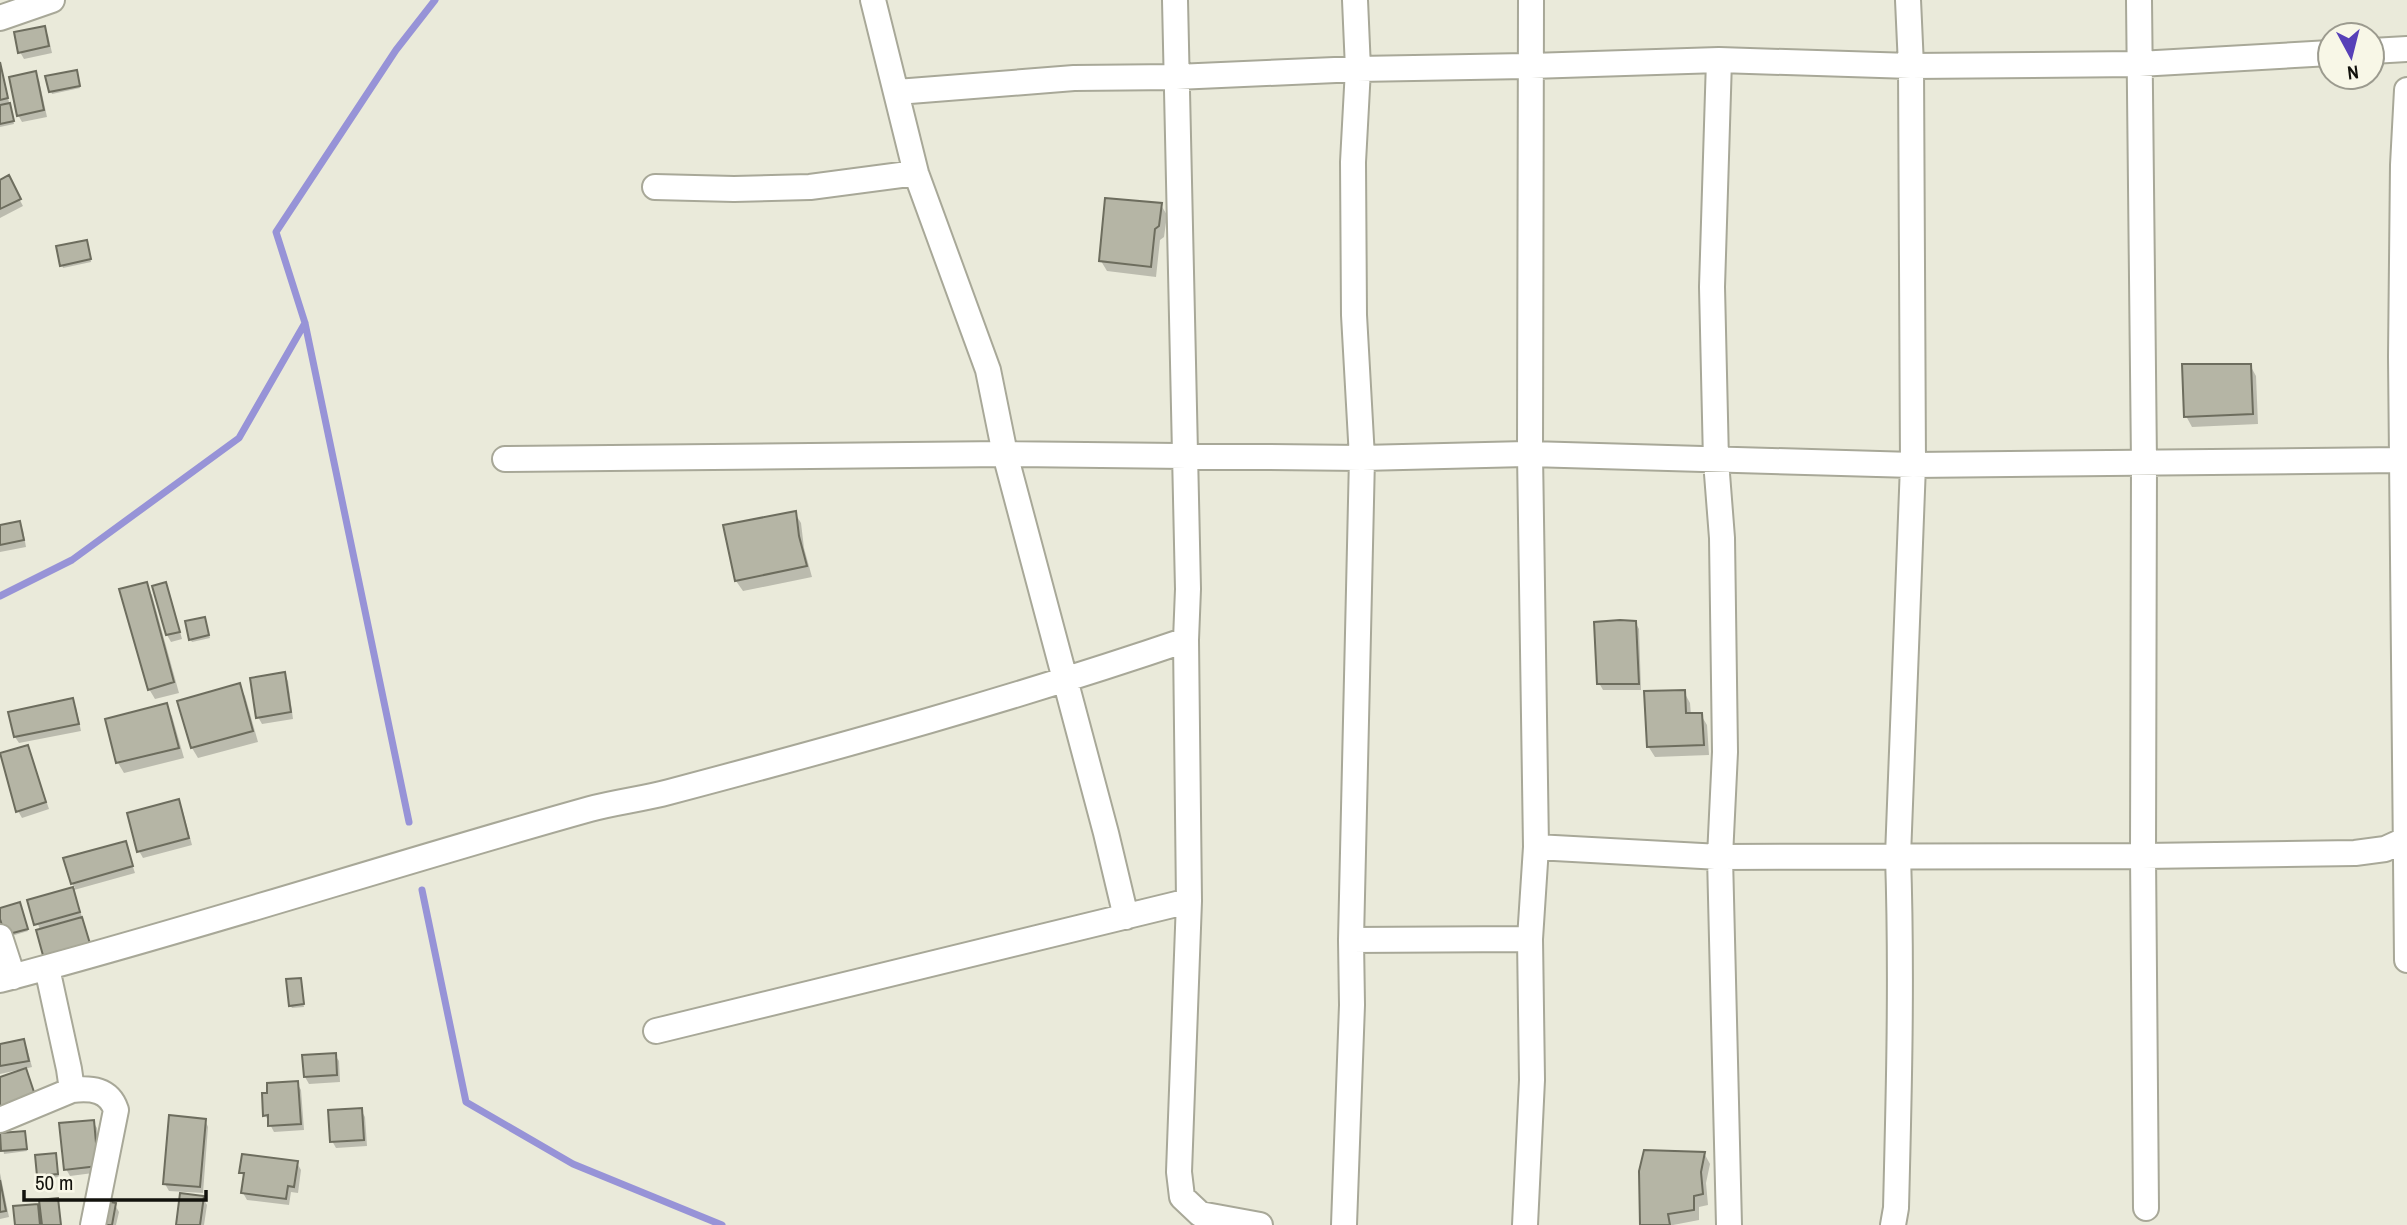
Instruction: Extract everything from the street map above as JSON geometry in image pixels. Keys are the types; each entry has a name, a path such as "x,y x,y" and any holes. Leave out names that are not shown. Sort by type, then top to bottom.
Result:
{"street":[{"path":"0,18 52,0"},
{"path":"873,0 916,173 988,370 1004,454 1066,681 1126,917"},
{"path":"1175,0 1188,589 1186,640 1189,901 1179,1172 1182,1198 1199,1214 1260,1225"},
{"path":"1344,1225 1352,1004 1351,940 1362,458 1354,315 1353,162 1358,69 1355,0"},
{"path":"1525,1225 1532,1080 1530,939 1536,848 1530,454 1531,0"},
{"path":"1892,1225 1896,1208 1898,1105 1898,856 1913,466 1912,66 1908,0"},
{"path":"2139,0 2144,463 2146,1208"},
{"path":"2386,50 2407,49"},
{"path":"897,92 1074,78 1176,77 1358,69 1719,60 1912,66 2139,64 2316,54"},
{"path":"1719,60 1712,287 1716,461 1722,538 1725,752 1720,857 1729,1225"},
{"path":"2407,90 2402,258 2407,960"},
{"path":"655,187 810,187 916,173"},
{"path":"505,459 1004,454 1362,458 1530,454 1913,466 2402,460"},
{"path":"0,937 7,978 606,804 664,793 1066,681 1186,640"},
{"path":"1536,848 1720,857 2143,856 2355,853 2385,849 2406,839"},
{"path":"656,1031 1189,901"},
{"path":"1351,940 1530,939"},
{"path":"47,968 72,1090"},
{"path":"0,1120 72,1090 91,1088 113,1101 116,1110 93,1225"}],"building":[{"path":"45,26 49,46 18,53 14,32"},
{"path":"0,62 8,98 0,100"},
{"path":"77,70 80,86 49,92 45,76"},
{"path":"36,71 44,110 17,116 9,77"},
{"path":"10,103 14,121 0,124 0,105"},
{"path":"9,175 21,199 0,209 0,180"},
{"path":"1105,198 1162,203 1159,226 1155,229 1151,267 1099,261"},
{"path":"87,240 91,259 60,266 56,246"},
{"path":"2182,364 2251,364 2253,414 2184,417"},
{"path":"796,511 807,566 735,581 723,525"},
{"path":"20,521 24,540 0,545 0,525"},
{"path":"147,582 174,682 148,690 119,589"},
{"path":"166,582 180,632 166,635 152,586"},
{"path":"205,617 209,635 189,640 185,621"},
{"path":"1636,621 1639,684 1597,684 1594,622"},
{"path":"285,672 291,712 256,718 250,678"},
{"path":"240,683 253,731 191,748 177,701"},
{"path":"1685,690 1686,713 1702,713 1704,745 1647,747 1644,691"},
{"path":"73,698 79,724 14,737 8,712"},
{"path":"167,703 179,748 116,763 105,719"},
{"path":"28,745 46,802 16,812 0,753"},
{"path":"179,799 189,838 137,852 127,813"},
{"path":"126,841 133,866 71,884 63,858"},
{"path":"73,887 80,912 34,925 27,900"},
{"path":"20,902 28,929 5,935 0,908"},
{"path":"82,917 91,947 44,959 36,930"},
{"path":"301,978 304,1004 289,1006 286,979"},
{"path":"24,1039 29,1061 0,1066 0,1044"},
{"path":"336,1053 337,1075 304,1077 302,1055"},
{"path":"26,1068 36,1098 0,1110 0,1077"},
{"path":"298,1081 301,1124 268,1126 268,1115 263,1116 262,1093 267,1093 267,1083"},
{"path":"362,1108 364,1140 330,1142 328,1110"},
{"path":"169,1115 206,1119 200,1187 163,1184"},
{"path":"94,1120 98,1166 64,1170 59,1123"},
{"path":"25,1131 27,1149 1,1151 0,1133"},
{"path":"1644,1150 1705,1152 1701,1172 1703,1194 1694,1196 1694,1210 1668,1214 1670,1225 1640,1225 1639,1171"},
{"path":"56,1153 58,1174 37,1176 35,1155"},
{"path":"242,1154 298,1161 294,1187 288,1186 286,1199 241,1193 244,1173 239,1173"},
{"path":"0,1180 6,1211 0,1212"},
{"path":"180,1193 204,1196 200,1225 176,1225"},
{"path":"58,1198 61,1225 42,1225 39,1200"},
{"path":"105,1201 116,1203 112,1225 101,1225"},
{"path":"38,1204 40,1225 15,1225 13,1206"}],"waterway":[{"path":"409,822 305,323 276,232 396,50 435,0"},
{"path":"0,596 72,560 239,438 305,323"},
{"path":"422,890 466,1102 573,1164 722,1225"}]}
